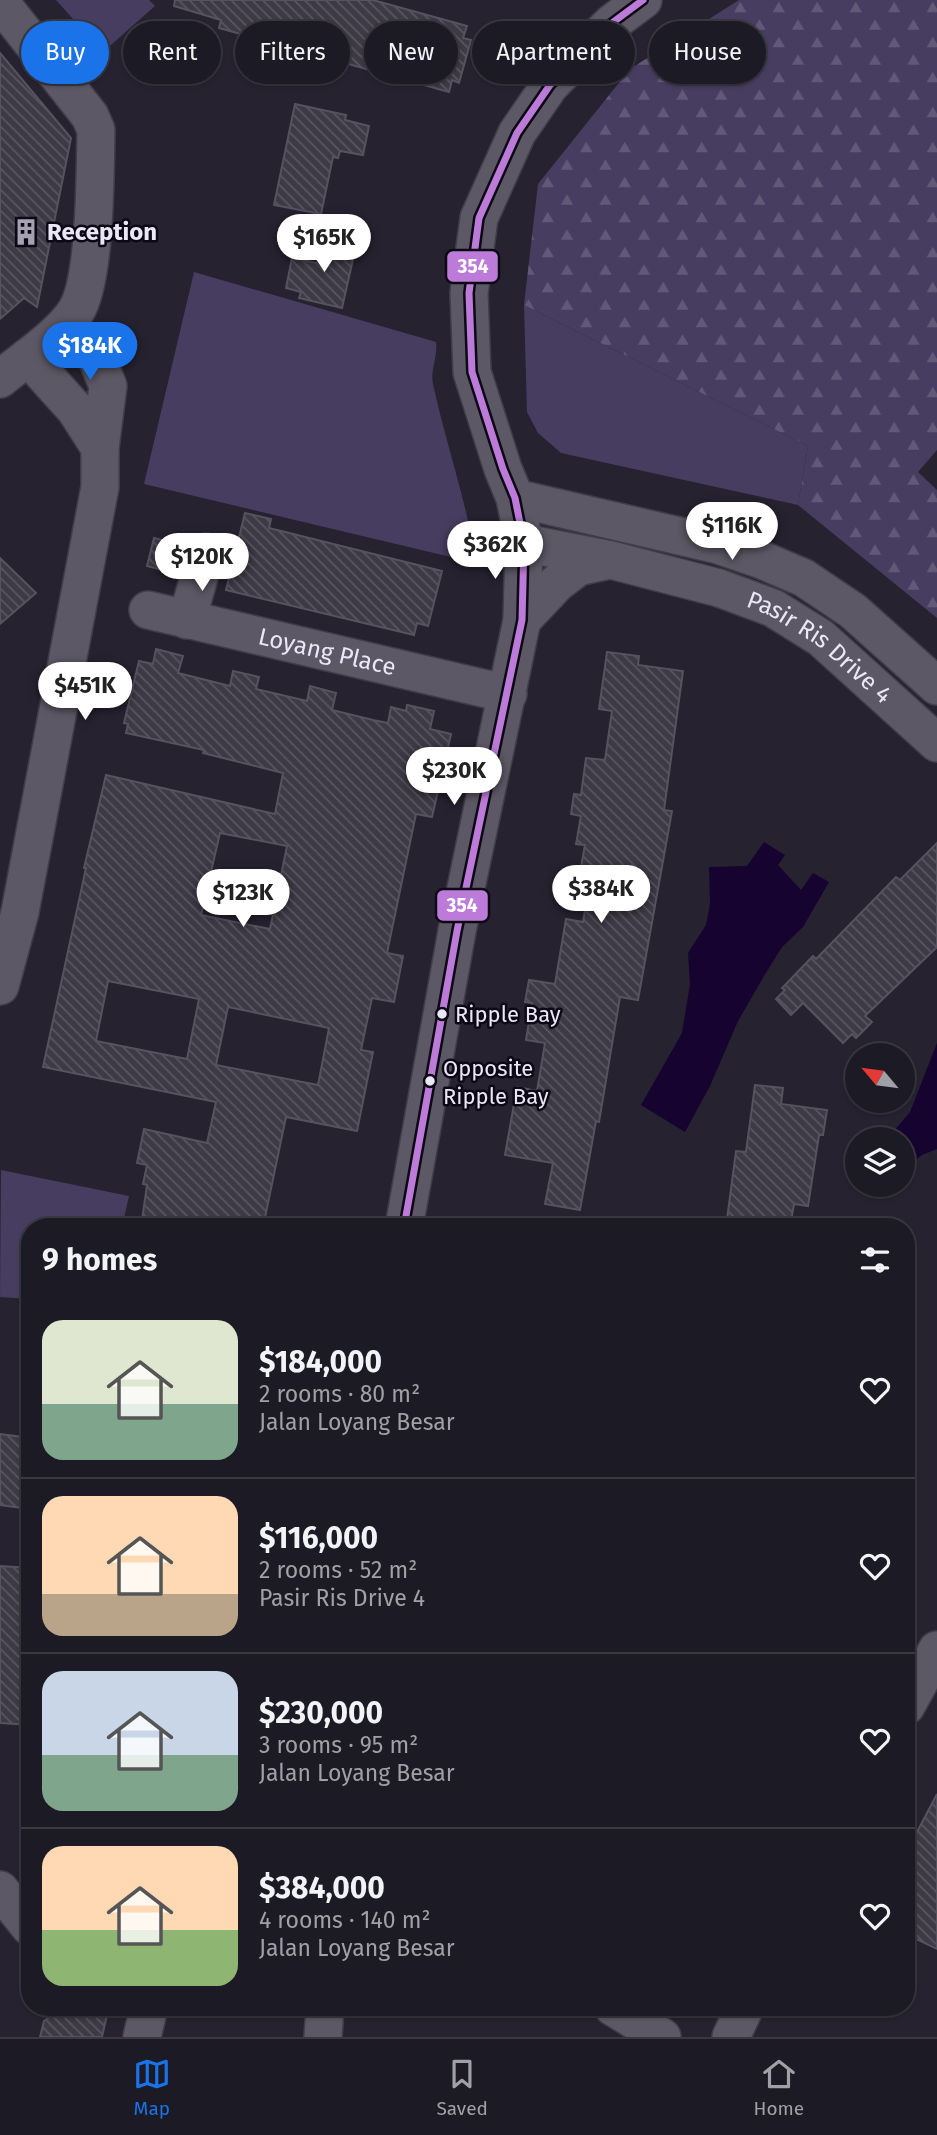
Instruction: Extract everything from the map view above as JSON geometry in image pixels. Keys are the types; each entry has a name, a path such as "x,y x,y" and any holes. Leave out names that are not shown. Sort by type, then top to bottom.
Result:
{"street":[{"path":"406,1218 457,931 522,620 524,543 515,498 472,372 469,292 479,218 517,132 550,85 612,23 643,0"},
{"path":"0,2 90,116 96,130 92,238 85,289 77,310 68,322 14,368 75,408 100,448"},
{"path":"0,986 20,912 100,487 100,448 108,386 97,359 68,322"},
{"name":"Pasir Ris Drive 4","path":"515,498 718,545 804,578 853,611 937,686"},
{"name":"Pasir Ris Drive 4","path":"524,543 611,560 719,588 773,608 821,638 937,743"},
{"path":"187,620 206,552"},
{"path":"522,620 557,583 579,567 611,560"},
{"name":"Loyang Place","path":"148,610 508,694"},
{"path":"915,1690 937,1650"},
{"path":"0,1890 21,1916"},
{"path":"142,2037 147,2016"},
{"path":"323,2037 324,2016"},
{"path":"628,2016 662,2037"},
{"path":"731,2037 742,2016"},
{"path":"756,2037 765,2016"}],"green space":[{"path":"56,0 149,0 155,6 138,21 123,21 123,34 109,47 109,21 75,21"},
{"path":"739,0 937,0 937,450 918,472 937,490 937,618 798,505 808,446 524,305 538,184 618,84 635,84 635,66 649,57 649,84 766,84 766,21 706,21"},
{"path":"194,272 436,342 433,384 476,563 144,484"},
{"path":"524,305 808,446 798,505 561,453 538,433 527,412"},
{"path":"1,1170 129,1196 124,1218 21,1218 21,1298 0,1297"}],"shaded area":[{"path":"764,842 785,855 778,865 801,890 813,873 829,882 803,927 782,947 738,1021 710,1086 685,1132 641,1105 682,1033 690,984 688,953 706,925 710,904 709,867 747,866"},
{"path":"937,1043 937,1149 915,1160 915,1127 897,1127 909,1113 915,1113 915,1099"}],"building":[{"path":"175,0 373,0 449,21 364,21 364,68 350,64 350,21 235,21 235,32 221,29 221,20 174,6"},
{"path":"458,24 467,26 463,38 471,40 459,83"},
{"path":"0,53 21,78 21,84 26,84 71,138 37,307 24,298 0,319"},
{"path":"420,84 451,84 449,92"},
{"path":"295,104 346,115 345,120 369,126 363,155 340,151 338,158 333,157 321,214 274,205"},
{"path":"323,239 356,246 342,308 299,298 301,292 286,288 292,258 317,263"},
{"path":"245,513 271,519 269,528 442,571 428,626 417,623 414,635 226,590"},
{"path":"154,538 186,546 178,574 147,566"},
{"path":"0,558 36,593 0,624"},
{"path":"156,649 183,656 178,673 230,686 233,671 259,677 256,689 307,701 310,686 336,693 332,710 388,723 391,707 406,711 407,705 434,711 430,729 451,734 432,817 416,814 387,953 403,956 394,1002 372,998 361,1050 373,1052 357,1131 286,1117 265,1218 142,1218 147,1185 143,1184 147,1165 137,1163 144,1129 207,1143 216,1102 43,1067 106,775 275,814 283,773 203,753 204,750 126,733 128,724 124,723 139,661 153,664","holes":["220,833 287,846 270,929 201,915","108,981 199,999 187,1059 96,1041","228,1007 329,1028 318,1085 216,1065"]},
{"path":"607,652 639,656 638,665 683,671 664,810 672,811 638,1000 620,997 599,1122 596,1121 580,1210 545,1204 553,1163 505,1155 517,1087 537,1091 545,1043 526,1040 532,1003 525,1002 529,980 555,984 566,919 583,922 590,879 579,878 585,845 576,844 581,816 571,814 574,794 581,795 586,758 605,760 612,711 599,709"},
{"path":"937,843 937,947 865,1016 872,1022 856,1038 852,1034 843,1043 803,1003 791,1015 776,999 785,990 782,988 813,956 816,959 896,877 900,880"},
{"path":"755,1085 783,1088 781,1104 827,1110 823,1135 819,1135 808,1206 794,1204 792,1218 727,1218 736,1151 746,1152"},
{"path":"0,1434 21,1437 21,1508 0,1505"},
{"path":"0,1566 21,1567 21,1724 0,1723"},
{"path":"937,1794 937,1949 915,1938 915,1836"},
{"path":"51,2016 107,2016 102,2037 40,2037 44,2021"}],"transit line":[{"name":"354","path":"406,1218 457,931 522,620 524,543 515,498 472,372 469,293 479,218 517,133 550,85 612,23 643,0"}],"place":[{"name":"Reception","path":"26,232"},
{"name":"Ripple Bay","path":"442,1014"},
{"name":"Opposite Ripple Bay","path":"430,1081"}]}
